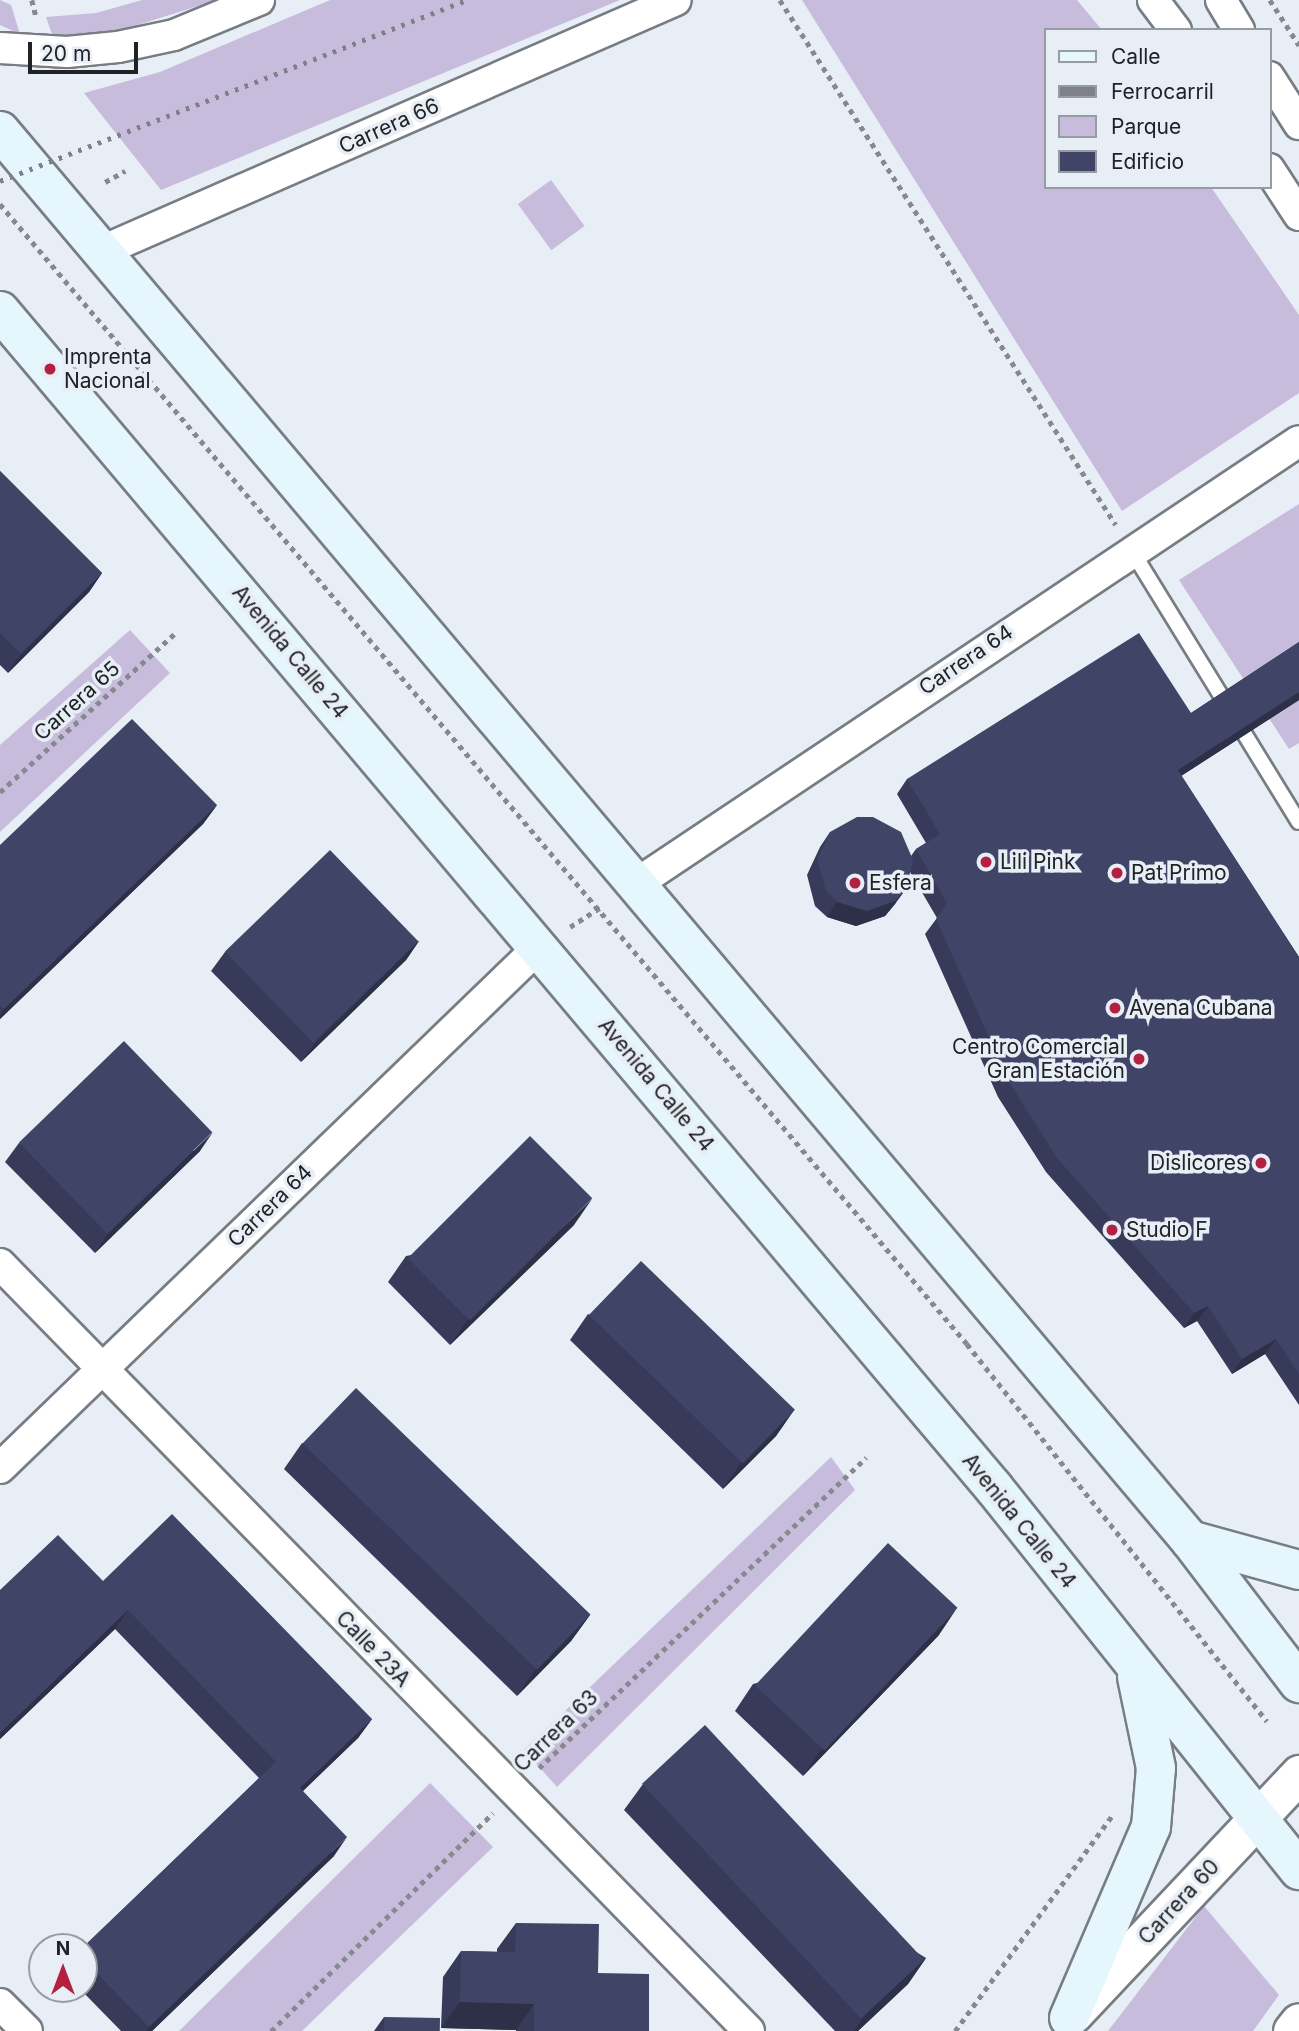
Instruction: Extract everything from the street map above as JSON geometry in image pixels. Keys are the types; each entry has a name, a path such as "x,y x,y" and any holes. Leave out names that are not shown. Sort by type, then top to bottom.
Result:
{"main road":[{"path":"0,131 1190,1540 1299,1683"},
{"name":"Avenida Calle 24","path":"0,311 540,946 994,1488 1299,1870"},
{"path":"1190,1540 1299,1570"},
{"path":"1064,2024 1151,1827 1156,1768 1134,1665"}],"street":[{"path":"0,48 67,52 118,47 174,35 258,0"},
{"name":"Carrera 66","path":"102,251 676,0"},
{"path":"1153,0 1174,28"},
{"path":"1221,0 1238,28"},
{"path":"1271,80 1299,124"},
{"path":"1271,172 1299,215"},
{"name":"Carrera 64","path":"636,884 1131,549 1299,441"},
{"name":"Carrera 64","path":"0,1468 540,946"},
{"name":"Calle 23A","path":"0,1264 100,1371 749,2031"},
{"name":"Carrera 60","path":"1064,2024 1299,1774"},
{"path":"0,2004 27,2031"},
{"path":"1292,2031 1299,2022"}],"lane":[{"path":"1131,549 1299,822"}],"path":[{"path":"780,0 1131,549"},
{"path":"1270,0 1299,45"},
{"path":"105,182 125,171"},
{"path":"0,204 967,1344 1267,1721"},
{"name":"Carrera 65","path":"0,792 174,635"},
{"path":"540,946 636,884"},
{"name":"Carrera 63","path":"271,2031 513,1793 866,1458"},
{"path":"955,2031 1112,1816"}],"green space":[{"path":"0,0 11,5 20,34 0,25"},
{"path":"142,0 217,0 103,36 54,40 46,17 96,13"},
{"path":"330,0 620,0 161,190 84,93 160,72"},
{"path":"802,0 1077,0 1100,28 1044,28 1044,189 1212,189 1299,315 1299,393 1122,511"},
{"path":"551,180 585,226 551,250 518,204"},
{"path":"1299,504 1299,743 1289,749 1179,580"},
{"path":"130,630 170,673 0,832 0,745"},
{"path":"831,1457 855,1490 557,1787 524,1750"},
{"path":"430,1783 493,1847 302,2031 179,2031"},
{"path":"1204,1906 1279,1995 1253,2031 1108,2031"}],"building":[{"path":"0,471 102,573 21,654 0,633"},
{"name":"Centro Comercial Gran Estación","path":"1139,633 1191,713 1299,642 1299,692 1178,770 1299,957 1299,1374 1276,1339 1242,1359 1208,1306 1194,1313 1057,1158 1009,1082 936,919 947,903 916,849 940,834 907,779"},
{"path":"132,719 217,805 4,1009 0,1005 0,845"},
{"name":"Esfera","path":"857,817 873,817 901,832 913,860 906,889 895,901 867,911 837,902 826,891 817,860 830,832"},
{"path":"330,850 418,941 313,1043 225,951"},
{"path":"124,1041 212,1132 107,1234 19,1142"},
{"path":"530,1136 592,1198 470,1321 408,1258"},
{"path":"641,1261 795,1410 743,1464 589,1315"},
{"path":"356,1388 591,1614 537,1670 303,1443"},
{"path":"172,1514 372,1719 300,1788 347,1837 149,2027 98,1974 98,1933 276,1762 128,1610 0,1733 0,1590 58,1535 103,1581"},
{"path":"888,1543 957,1608 824,1750 755,1686"},
{"path":"705,1725 924,1960 861,2018 642,1784"},
{"path":"516,1923 599,1924 598,1973 649,1974 649,2031 534,2031 534,2004 460,2002 461,1951 515,1952"},
{"path":"384,2017 440,2018 440,2031 384,2031"}],"railway":[{"path":"0,181 467,0"}],"place":[{"name":"Imprenta Nacional","path":"50,369"},
{"name":"Lili Pink","path":"986,862"},
{"name":"Pat Primo","path":"1117,873"},
{"name":"Esfera","path":"855,883"},
{"name":"Avena Cubana","path":"1115,1008"},
{"name":"Centro Comercial Gran Estación","path":"1139,1059"},
{"name":"Dislicores","path":"1261,1163"},
{"name":"Studio F","path":"1112,1230"}]}
